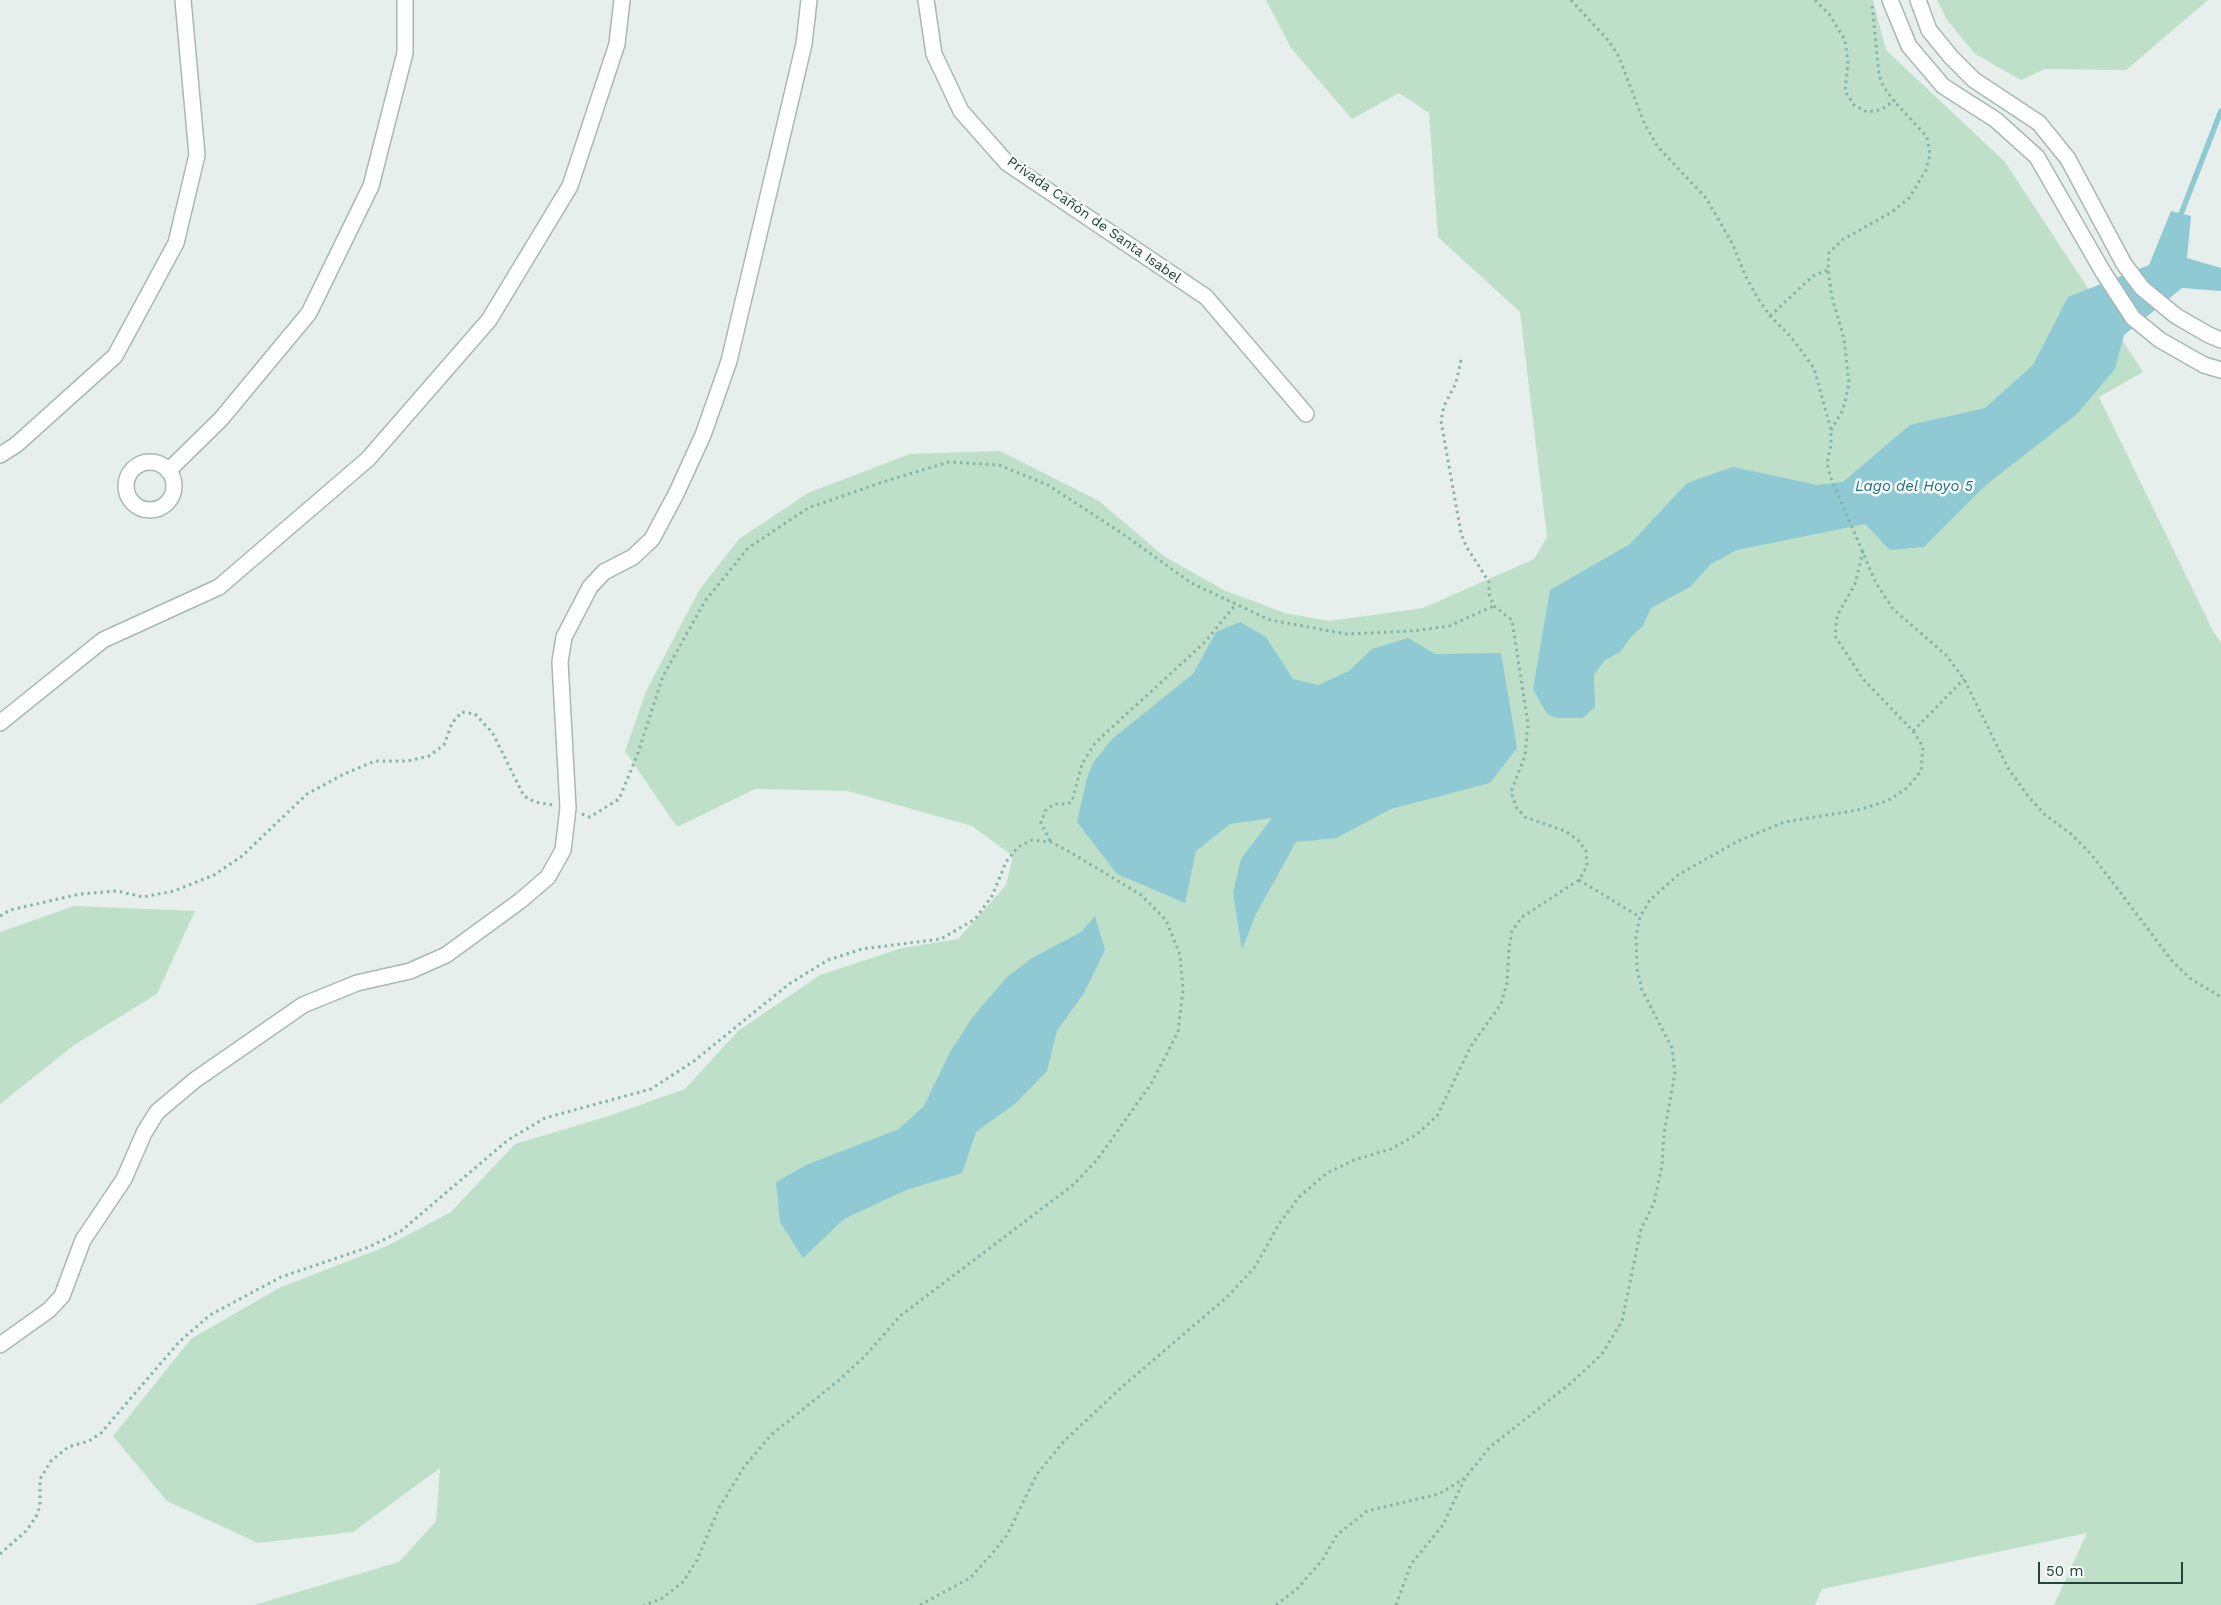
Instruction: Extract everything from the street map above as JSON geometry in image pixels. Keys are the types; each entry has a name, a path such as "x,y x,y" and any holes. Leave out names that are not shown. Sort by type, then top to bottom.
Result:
{"street":[{"path":"0,455 16,444 115,356 176,243 197,155 183,0"},
{"path":"168,471 221,419 309,313 371,186 404,53 406,0"},
{"path":"0,723 103,640 219,587 368,459 490,320 570,186 617,44 622,0"},
{"path":"0,1345 49,1310 62,1296 83,1240 124,1179 144,1134 157,1112 195,1080 303,1006 357,983 410,971 446,955 520,901 548,877 563,850 568,808 560,671 564,638 590,587 604,572 633,557 652,539 704,435 729,361 804,44 809,0"},
{"name":"Privada Cañón de Santa Isabel","path":"926,0 934,54 961,111 1007,162 1206,297 1306,414"},
{"path":"1890,0 1909,46 1943,86 1996,120 2037,157 2103,272 2133,318 2160,340 2204,365 2221,370"},
{"path":"1918,0 1929,30 1952,57 1974,80 2039,123 2068,159 2124,264 2142,288 2176,316 2209,336 2221,340"}],"path":[{"path":"1571,0 1608,40 1619,57 1646,125 1658,147 1694,183 1716,212 1746,277 1770,316 1791,337 1814,368 1831,430 1828,463 1830,476 1864,551 1876,583 1892,609 1946,655 1964,679 2008,768 2028,796 2044,814 2071,834 2091,854 2173,962 2191,979 2221,997"},
{"path":"1815,0 1829,14 1845,40 1848,63 1846,92 1854,105 1867,112 1880,110 1894,101"},
{"path":"1831,430 1843,410 1850,382 1844,339 1832,297 1828,270 1829,253 1842,240 1892,212 1909,198 1926,170 1930,155 1927,137 1883,86 1879,75 1872,0"},
{"path":"1770,316 1813,276 1828,270"},
{"path":"920,1605 970,1578 1007,1535 1037,1474 1064,1441 1123,1386 1226,1298 1255,1267 1279,1224 1298,1197 1327,1173 1354,1160 1391,1149 1416,1135 1437,1116 1471,1046 1501,1004 1507,983 1512,931 1522,917 1579,880 1587,866 1586,851 1578,840 1565,831 1525,817 1516,807 1511,792 1525,756 1528,724 1512,620 1494,606 1489,594 1489,582 1466,546 1461,533 1441,421 1444,406 1456,382 1461,360"},
{"path":"0,916 10,910 80,894 117,891 143,897 166,893 214,875 242,856 308,794 344,774 375,761 408,761 429,756 444,746 452,723 462,712 475,714 492,732 524,796 535,802 568,808 590,817 620,799 637,756 664,676 705,601 748,548 808,508 949,462 999,465 1048,486 1126,536 1191,583 1270,620 1347,634 1449,626 1494,606"},
{"path":"1396,1605 1410,1564 1443,1525 1465,1478 1490,1447 1571,1383 1602,1354 1622,1321 1641,1229 1654,1203 1660,1175 1675,1073 1672,1048 1642,990 1637,969 1636,936 1640,917 1650,900 1678,875 1736,842 1784,822 1858,810 1887,801 1908,788 1921,771 1923,747 1914,731 1863,679 1835,636 1837,616 1855,584 1864,551"},
{"path":"1050,842 1041,823 1045,810 1054,804 1068,804 1072,801 1082,764 1095,743 1205,642 1236,604"},
{"path":"1914,731 1964,679"},
{"path":"0,1554 26,1530 36,1517 40,1506 40,1479 51,1461 68,1447 89,1441 101,1434 179,1342 210,1315 281,1277 369,1247 401,1231 508,1140 545,1118 651,1089 694,1061 789,984 828,960 862,949 941,939 975,919 992,896 1006,862 1018,847 1032,840 1050,842 1070,852 1141,895 1166,920 1180,954 1183,990 1178,1032 1152,1084 1097,1160 1073,1185 900,1316 866,1355 838,1381 771,1435 744,1467 724,1500 697,1560 683,1582 661,1599 644,1605"},
{"path":"1579,880 1640,917"},
{"path":"1276,1605 1298,1588 1322,1559 1337,1535 1367,1511 1439,1494 1465,1478"}],"green space":[{"path":"1266,0 1873,0 1886,50 2005,162 2143,372 2099,397 2213,631 2221,643 2221,1605 2054,1605 2087,1533 1822,1589 1815,1605 254,1605 399,1562 436,1521 440,1468 353,1532 258,1543 167,1501 113,1436 191,1339 279,1288 387,1246 451,1212 515,1144 609,1116 685,1089 738,1031 820,975 902,948 958,939 1006,885 1013,856 972,826 848,791 755,789 677,827 625,751 647,689 700,589 739,539 808,493 910,454 1000,451 1099,501 1165,557 1224,590 1285,613 1329,621 1423,608 1534,559 1547,537 1520,312 1438,237 1429,113 1399,93 1352,119 1291,48"},
{"path":"1937,0 2208,0 2126,70 2045,69 2021,80 1975,54 1947,20"},
{"path":"74,906 195,911 157,994 74,1045 0,1104 0,932"}],"water":[{"name":"Lago del Hoyo 5","path":"2171,211 2191,216 2187,258 2221,268 2221,291 2182,288 2124,335 2115,369 2077,414 1986,485 1924,547 1890,550 1865,524 1737,550 1711,564 1690,587 1651,608 1643,626 1632,636 1620,652 1604,661 1594,675 1595,707 1583,718 1557,718 1547,714 1533,689 1550,590 1630,544 1687,483 1733,467 1817,485 1843,482 1910,425 1985,408 2033,365 2068,297 2149,265"},
{"path":"1240,622 1266,637 1293,679 1318,685 1349,671 1372,649 1408,638 1435,654 1501,653 1517,748 1490,783 1391,809 1336,838 1296,842 1256,914 1242,949 1233,893 1241,859 1272,818 1230,824 1196,851 1185,903 1117,874 1077,822 1087,778 1093,763 1112,739 1193,674 1216,632"},
{"path":"1095,916 1105,950 1084,993 1057,1031 1047,1071 1016,1103 976,1132 962,1173 906,1190 844,1219 803,1258 780,1222 776,1182 806,1165 899,1129 924,1106 950,1052 972,1018 1007,977 1032,958 1081,932"}],"waterway":[{"path":"2181,214 2221,111"}]}
